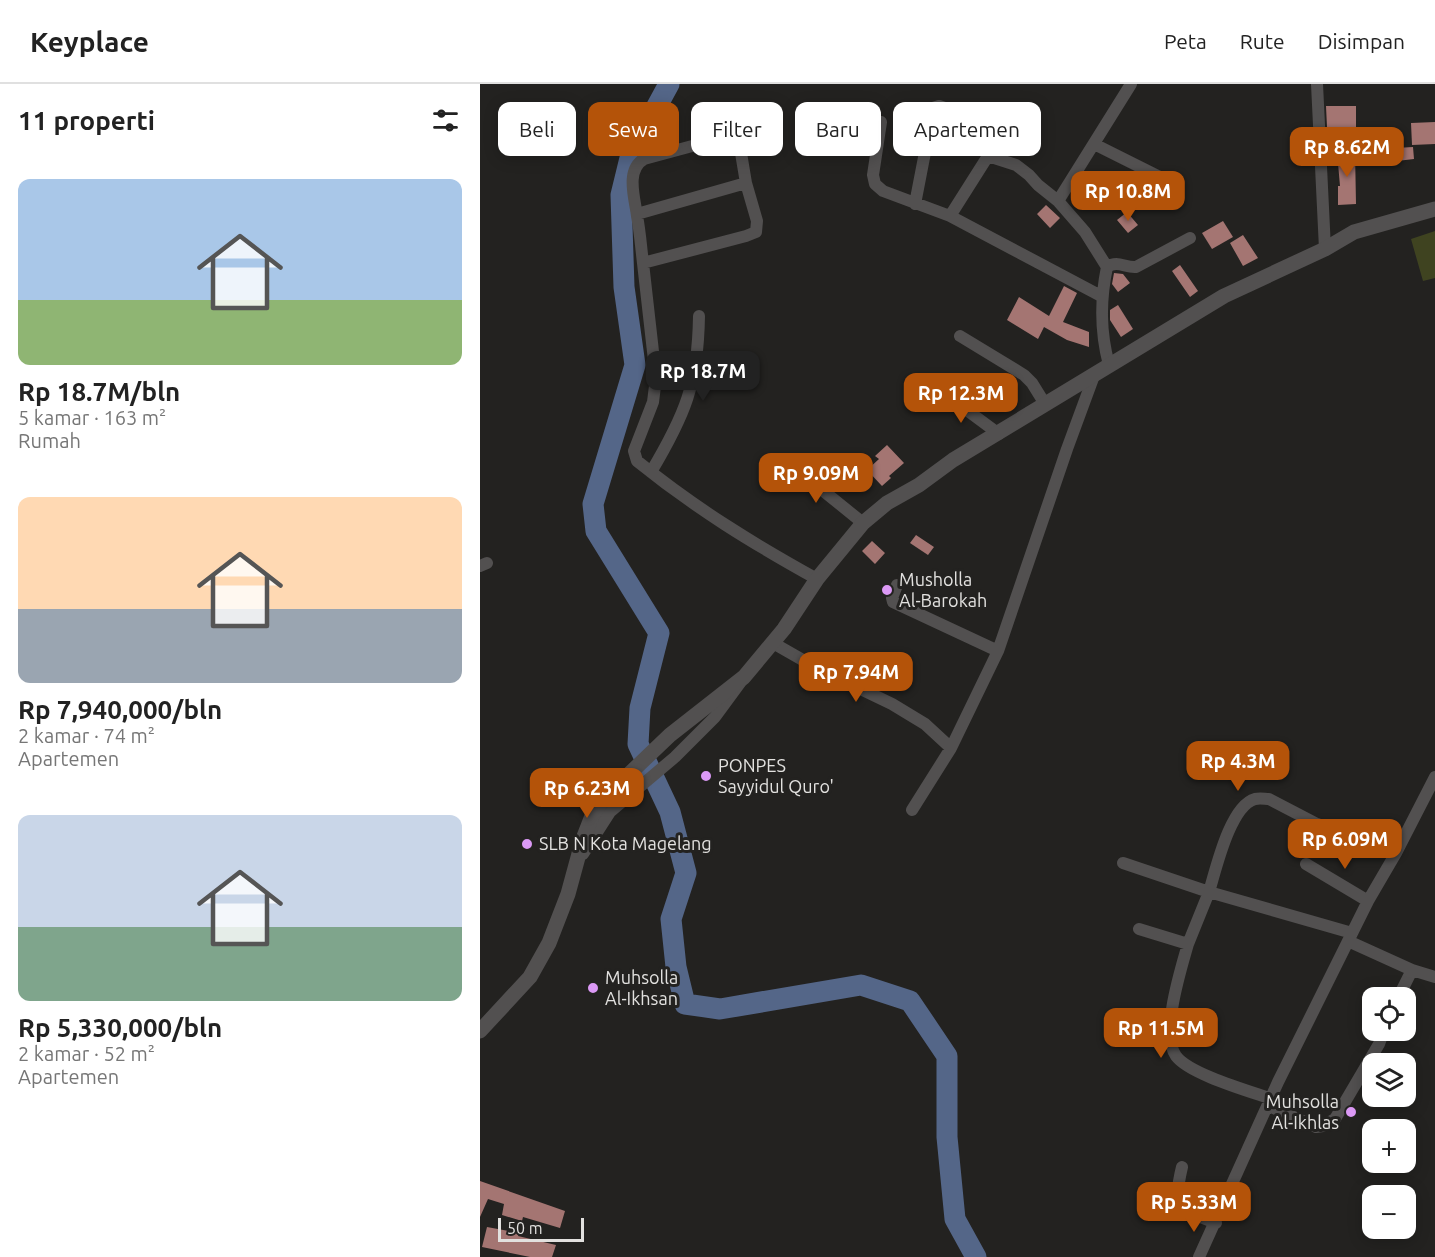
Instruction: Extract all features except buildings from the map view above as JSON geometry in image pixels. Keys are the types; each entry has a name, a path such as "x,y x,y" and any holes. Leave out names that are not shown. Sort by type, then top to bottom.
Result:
{"street":[{"path":"1058,201 1131,84"},
{"path":"1317,84 1325,249"},
{"path":"643,263 746,236 756,231 757,221 746,183 740,141 733,135 644,159 638,163 633,182 633,195 656,378 653,402 634,451 637,462 696,507 817,579"},
{"path":"1094,144 1164,179"},
{"path":"876,156 873,180 883,191 950,216 1101,296"},
{"path":"915,204 924,156"},
{"path":"950,216 988,156 1016,165 1058,201 1085,232 1107,267 1101,296 1103,334 1108,365"},
{"path":"637,214 746,183"},
{"path":"480,1031 530,977 549,944 568,894 575,865 592,816 605,797 623,790 675,757 715,717 744,676 773,643 817,579 863,523 886,503 1224,296 1325,249 1354,232 1435,209"},
{"path":"1107,267 1118,263 1136,267 1190,238"},
{"path":"651,472 674,434 692,389 699,341 699,316"},
{"path":"960,336 1024,375 1046,404"},
{"path":"912,810 951,748 998,651 1095,373"},
{"path":"941,391 999,434"},
{"path":"795,459 816,485 863,523"},
{"path":"897,585 891,597 893,602 998,651"},
{"path":"773,643 815,667 892,704 925,724 951,748"},
{"path":"623,790 670,735 744,676"},
{"path":"1199,1257 1278,1082 1368,901 1396,854 1435,777"},
{"path":"1380,1041 1335,1119 1329,1124 1316,1127 1270,1102 1189,1068 1176,1056 1171,1046 1174,997 1188,944 1209,892 1229,828 1248,802 1255,799 1269,799 1317,824 1396,854"},
{"path":"1123,863 1350,937 1412,970 1435,977"},
{"path":"1306,864 1368,901"},
{"path":"1139,929 1188,944"},
{"path":"1404,987 1412,970"},
{"path":"1182,1167 1177,1197 1181,1207 1187,1212 1216,1223"}],"green space":[{"path":"1435,231 1435,278 1423,281 1411,239"}],"waterway":[{"path":"669,84 631,154 621,195 624,287 635,365 593,504 596,531 659,633 640,708 638,744 670,812 686,873 671,919 676,967 685,1004 720,1009 861,985 910,1001 947,1056 947,1137 955,1219 976,1257"}],"place":[{"name":"Musholla Al-Barokah","path":"887,590"},
{"name":"PONPES Sayyidul Quro'","path":"706,776"},
{"name":"SLB N Kota Magelang","path":"527,844"},
{"name":"Muhsolla Al-Ikhsan","path":"593,988"},
{"name":"Muhsolla Al-Ikhlas","path":"1351,1112"}]}
